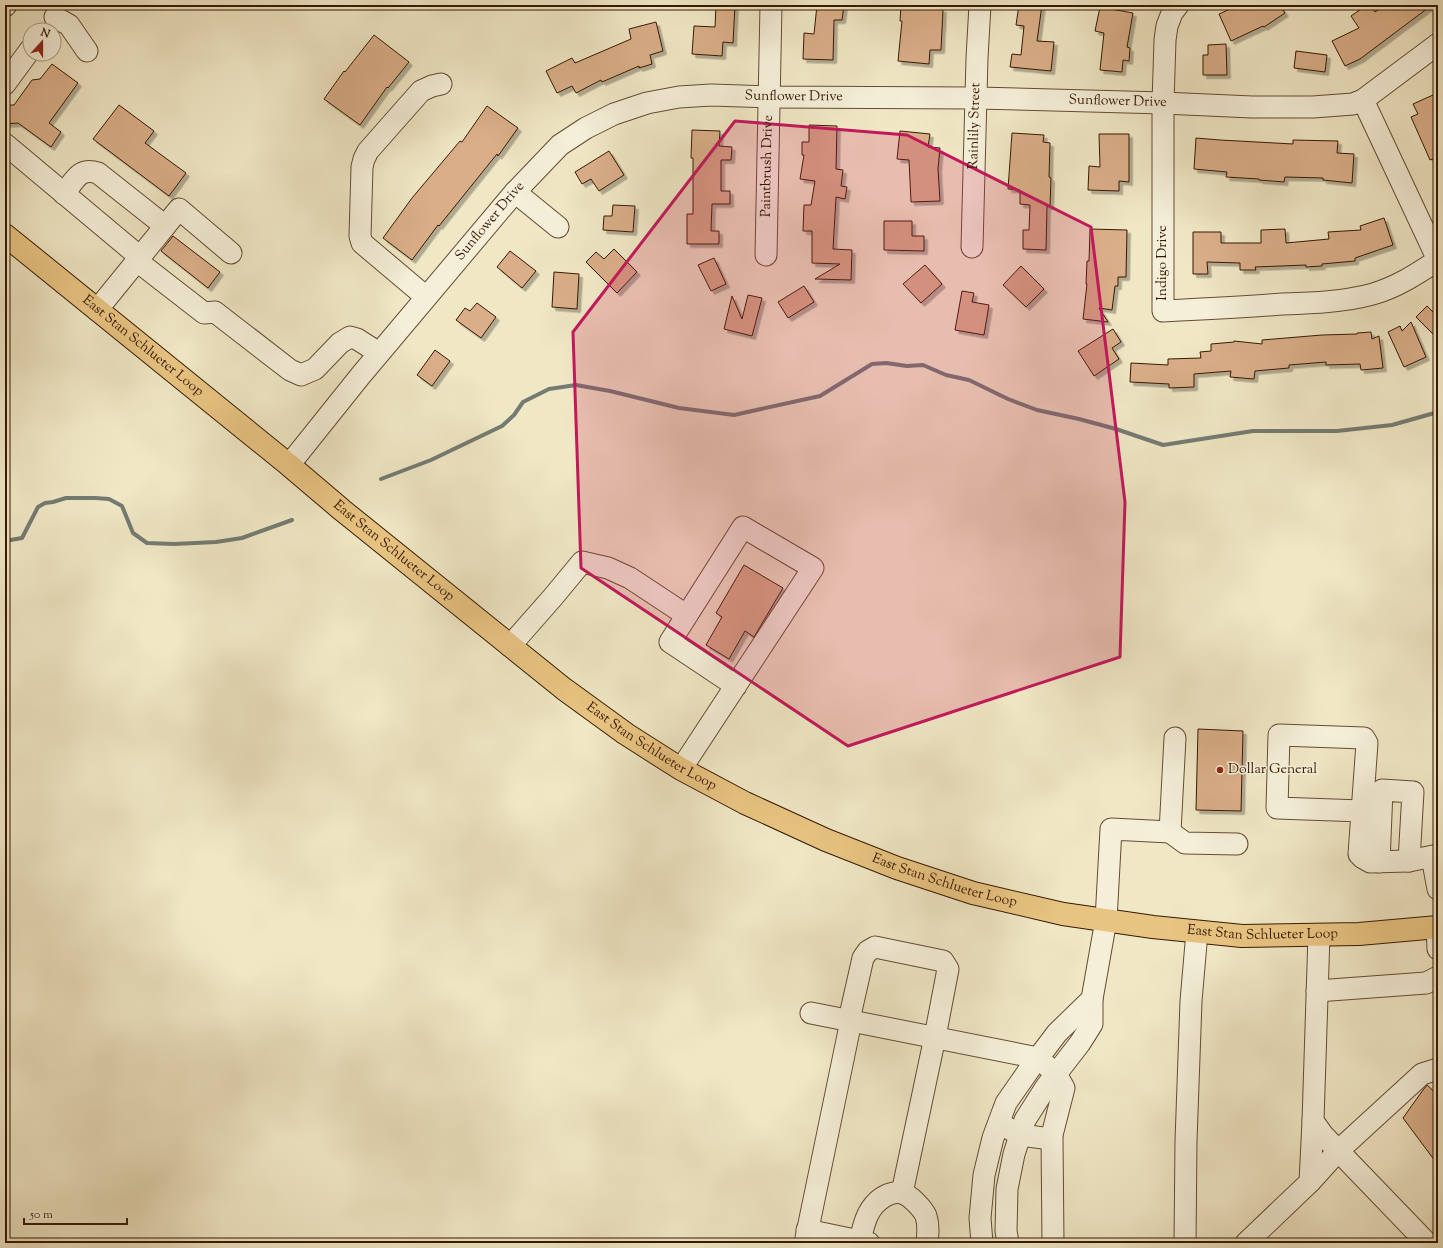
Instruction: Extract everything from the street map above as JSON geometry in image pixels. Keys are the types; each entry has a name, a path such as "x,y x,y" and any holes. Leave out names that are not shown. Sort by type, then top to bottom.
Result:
{"main road":[{"name":"East Stan Schlueter Loop","path":"5,236 564,689 620,729 681,769 745,803 826,840 897,868 973,893 1063,914 1152,927 1242,936 1359,934 1437,928"}],"street":[{"name":"Paintbrush Drive","path":"766,255 771,5"},
{"name":"Rainlily Street","path":"972,247 980,5"},
{"name":"Indigo Drive","path":"1178,5 1172,13 1167,26 1163,103 1163,311 1347,299 1373,294 1392,287 1409,279 1438,260 1363,100"},
{"path":"52,17 69,25 87,51"},
{"name":"Sunflower Drive","path":"289,465 379,353 515,192 560,146 586,128 614,114 647,103 679,97 711,96 976,98 1252,107 1313,107 1352,104 1363,100 1438,44"},
{"path":"5,84 22,61"},
{"path":"426,297 362,243 360,236 362,167 368,151 421,91 441,84"},
{"path":"5,144 138,259 204,313 215,312 290,370 302,375 315,369 340,343 350,337 357,339 379,353"},
{"path":"64,194 84,171 98,173 165,226"},
{"path":"515,192 558,227"},
{"path":"97,310 179,209 231,253"},
{"path":"681,769 736,686 813,568 743,527 670,642 736,686"},
{"path":"510,646 582,562 608,568 630,578 686,615"},
{"path":"1362,811 1277,808 1279,735 1364,738 1367,743 1359,854 1370,862 1409,861 1435,856 1438,889"},
{"path":"1170,832 1175,738"},
{"path":"1379,862 1382,790 1412,792 1409,861"},
{"path":"1008,1243 1006,1231 1007,1189 1014,1154 1025,1120 1046,1087 1080,1044 1092,1024 1092,999 1106,920 1111,829 1170,832 1185,843 1237,844"},
{"path":"1437,928 1438,949"},
{"path":"1185,1243 1186,1140 1191,1001 1197,932"},
{"path":"1310,1182 1319,935"},
{"path":"902,1193 948,969 943,961 875,947 868,950 863,958 806,1236 864,1242 864,1223 876,1202 888,1194 902,1193 916,1202 926,1215 929,1229 926,1243"},
{"path":"1317,991 1426,983 1438,977"},
{"path":"982,1243 980,1218 984,1175 993,1138 1006,1104 1057,1033 1092,999"},
{"path":"811,1013 1038,1058 1056,1074 1064,1088 1052,1138 1053,1243"},
{"path":"1246,1243 1310,1182 1338,1151 1422,1074 1436,1072"},
{"path":"1313,1121 1323,1136 1427,1243"},
{"path":"999,1123 1020,1135 1052,1138"}],"highlighted area":[{"path":"735,121 907,135 1091,227 1125,502 1120,657 848,746 581,568 573,332"}],"building":[{"path":"716,5 735,5 733,43 723,42 722,56 692,54 694,26 715,27"},
{"path":"817,5 844,5 842,20 834,20 833,60 803,59 804,33 814,34"},
{"path":"901,5 933,5 932,8 943,9 941,50 930,50 929,64 898,61 902,21 900,21"},
{"path":"1019,5 1042,5 1037,41 1054,42 1051,71 1010,67 1012,54 1021,55 1024,26 1016,25"},
{"path":"1239,5 1279,5 1285,13 1264,27 1263,26 1231,41 1219,14"},
{"path":"1367,5 1370,5 1375,12 1386,5 1432,5 1360,59 1345,66 1332,41 1359,28 1351,16"},
{"path":"1100,7 1133,13 1127,47 1130,48 1129,61 1123,60 1122,72 1100,70 1104,33 1095,31"},
{"path":"656,22 663,51 650,55 652,64 639,68 639,66 602,82 601,80 576,93 572,86 557,93 546,71 572,58 575,63 631,39 629,29"},
{"path":"374,35 409,62 388,88 387,87 360,125 324,99 344,71 345,72"},
{"path":"1226,44 1227,75 1203,75 1203,55 1208,55 1208,45"},
{"path":"1296,51 1327,55 1325,72 1294,68"},
{"path":"52,64 78,83 49,123 61,132 51,147 18,123 5,124 5,105 14,105 32,80 40,79"},
{"path":"1433,95 1438,107 1438,157 1430,160 1411,117 1418,114 1413,104"},
{"path":"119,105 154,131 145,143 186,173 169,196 93,139"},
{"path":"487,106 518,128 498,156 497,154 439,226 438,225 412,260 383,238 412,198 460,141 462,142"},
{"path":"809,125 837,126 836,169 843,170 841,186 847,187 845,199 836,197 833,249 852,250 851,280 815,279 840,264 812,263 812,231 803,231 804,205 811,205 815,181 800,179 804,155 802,155 802,142 809,142"},
{"path":"692,130 720,131 719,146 732,147 731,160 721,160 721,191 730,191 730,204 712,204 711,231 719,231 719,244 687,244 687,214 693,214 693,158 691,158"},
{"path":"900,131 930,134 928,147 940,148 938,169 940,201 911,202 909,160 897,159"},
{"path":"1012,133 1044,135 1043,142 1050,143 1050,206 1047,206 1046,250 1023,249 1023,230 1029,230 1030,205 1020,204 1020,190 1008,189"},
{"path":"1099,134 1129,134 1129,182 1119,181 1119,191 1088,190 1089,166 1100,167"},
{"path":"1196,138 1293,144 1293,140 1338,141 1337,153 1354,154 1352,183 1323,180 1323,178 1285,177 1284,182 1259,180 1226,177 1227,172 1194,169"},
{"path":"609,151 624,175 599,191 591,179 582,184 575,172"},
{"path":"613,205 635,206 633,232 603,230 604,216 612,216"},
{"path":"1384,218 1393,245 1355,258 1355,261 1306,267 1306,265 1255,267 1256,270 1240,270 1240,263 1207,262 1208,274 1193,274 1193,232 1221,232 1221,243 1261,243 1261,230 1285,229 1286,243 1329,239 1328,232 1361,230 1360,226"},
{"path":"884,221 912,221 912,236 924,236 924,251 884,250"},
{"path":"1090,229 1127,230 1126,277 1118,277 1118,286 1115,286 1112,310 1099,308 1108,322 1083,319 1087,284 1087,261 1089,261"},
{"path":"173,236 220,272 208,288 161,251"},
{"path":"614,249 637,272 617,293 586,262 596,252 604,259"},
{"path":"510,251 536,271 522,288 497,267"},
{"path":"714,258 726,284 711,291 698,265"},
{"path":"925,265 942,284 921,303 903,284"},
{"path":"1021,266 1044,289 1026,307 1003,285"},
{"path":"554,272 579,274 577,309 552,307"},
{"path":"804,286 814,302 788,318 778,302"},
{"path":"962,291 974,293 972,302 989,305 984,335 955,330"},
{"path":"748,295 762,298 752,336 724,329 732,296 742,319"},
{"path":"477,303 496,317 481,338 456,320 465,308 470,311"},
{"path":"1427,306 1438,317 1438,339 1416,317"},
{"path":"1411,322 1426,357 1404,367 1388,332 1400,326 1402,331"},
{"path":"1113,329 1121,342 1112,348 1119,359 1094,376 1078,351"},
{"path":"1371,332 1372,339 1379,336 1383,368 1361,370 1360,364 1326,365 1326,362 1289,365 1289,368 1255,371 1254,379 1230,377 1231,371 1194,374 1194,387 1169,388 1169,384 1130,382 1131,363 1168,365 1168,359 1201,358 1200,352 1211,351 1211,344 1234,341 1262,344 1262,340"},
{"path":"435,350 450,361 432,386 417,375"},
{"path":"744,565 783,588 754,637 745,631 729,659 706,645 722,617 716,613"},
{"name":"Dollar General","path":"1198,729 1243,731 1241,811 1196,810"},
{"path":"1427,1085 1438,1095 1438,1165 1403,1118"}],"waterway":[{"path":"381,479 431,460 502,426 514,415 523,402 549,389 576,385 610,391 679,408 734,415 820,396 872,364 886,363 907,366 923,365 946,375 969,380 1008,399 1037,410 1116,429 1163,445 1253,431 1337,431 1392,425 1438,412"},
{"path":"5,541 22,538 38,507 45,503 66,498 109,499 122,506 133,533 147,543 174,544 216,542 242,538 292,520"}],"place":[{"name":"Dollar General","path":"1220,770"}]}
